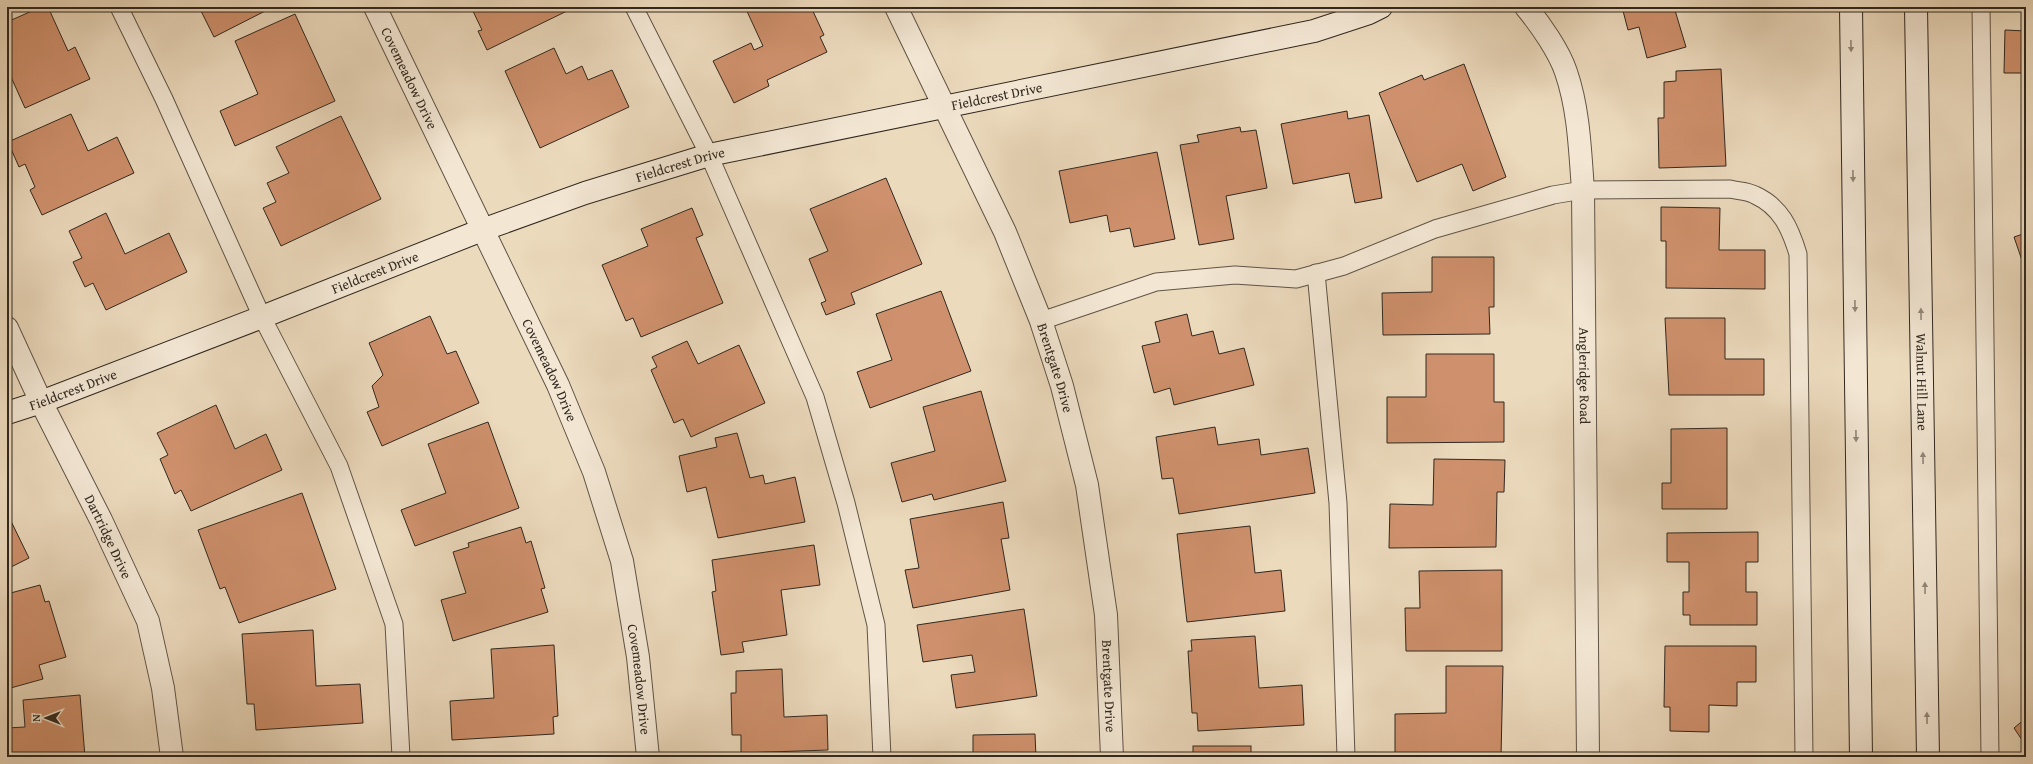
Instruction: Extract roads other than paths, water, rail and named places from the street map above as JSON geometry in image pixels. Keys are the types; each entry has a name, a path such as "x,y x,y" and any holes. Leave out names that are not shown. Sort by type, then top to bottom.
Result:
{"street":[{"name":"Covemeadow Drive","path":"375,7 558,385 594,472 622,561 638,657 648,757"},
{"name":"Brentgate Drive","path":"896,7 1005,232 1042,321 1062,386 1087,485 1106,615 1112,757"},
{"name":"Fieldcrest Drive","path":"7,413 41,402 262,317 482,230 584,193 709,155 1314,31 1369,13 1381,7"},
{"name":"Angleridge Road","path":"1526,7 1541,26 1566,71 1579,128 1583,190 1588,757"},
{"path":"1851,7 1860,757"},
{"name":"Walnut Hill Lane","path":"1916,7 1928,757"},
{"name":"Dartridge Drive","path":"7,328 41,402 102,520 148,621 164,688 172,757"}],"lane":[{"path":"119,7 164,99 262,317 339,466 394,624 401,757"},
{"path":"634,7 709,155 815,397 846,503 876,625 882,757"},
{"path":"1981,7 1990,757"},
{"path":"1042,321 1156,282 1235,275 1296,279 1344,266 1435,229 1553,195 1583,190 1730,189 1754,194 1775,208 1791,231 1798,254 1804,757"},
{"path":"1316,273 1338,503 1346,757"}]}
